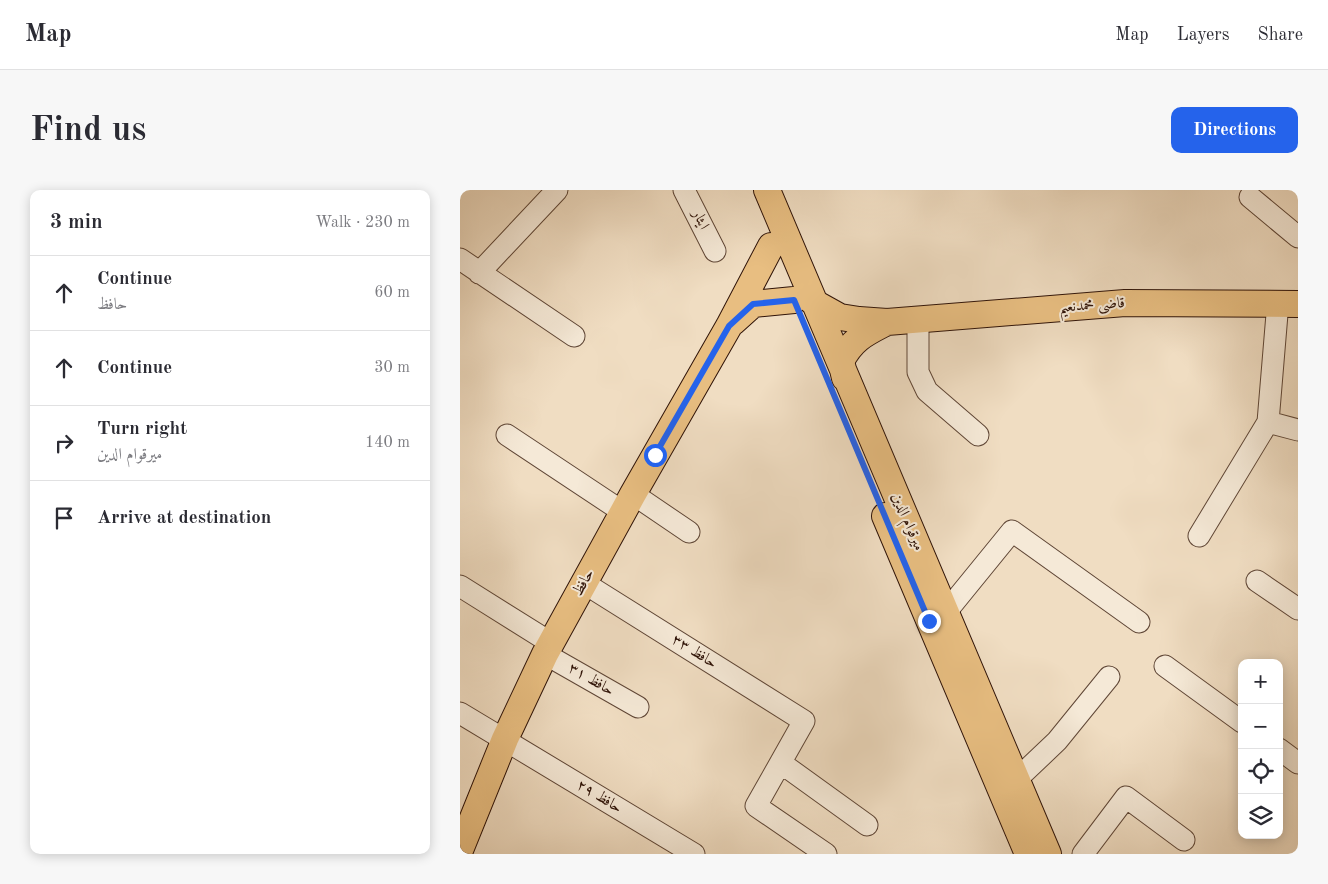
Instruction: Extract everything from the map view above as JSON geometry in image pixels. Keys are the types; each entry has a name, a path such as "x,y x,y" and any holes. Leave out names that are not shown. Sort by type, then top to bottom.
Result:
{"main road":[{"name":"میرقوام الدین","path":"748,190 771,246 804,301 845,378 1028,854"},
{"name":"میرقوام الدین","path":"767,190 804,301 937,617 1016,780 1048,854"},
{"name":"حافظ","path":"460,850 505,740 548,648 729,326 771,246"},
{"name":"قاضی محمدنعیم","path":"804,301 840,317 887,322 1124,303 1288,303"},
{"path":"729,326 753,304 804,301"},
{"name":"قاضی محمدنعیم","path":"845,378 841,360 848,347 864,334 887,322"}],"street":[{"path":"479,273 557,190"},
{"name":"ایثار","path":"684,190 715,251"},
{"path":"1250,197 1298,236"},
{"path":"460,258 479,273 574,336"},
{"path":"1199,536 1268,422 1288,303"},
{"path":"918,319 918,372 927,390 978,435"},
{"path":"1268,422 1298,430"},
{"path":"507,435 628,503 689,532"},
{"path":"937,617 1012,531 1138,622"},
{"path":"1257,581 1298,609"},
{"name":"حافظ ۳۳","path":"584,583 804,721 781,763"},
{"name":"حافظ ۳۱","path":"460,586 548,648 638,707"},
{"path":"1165,666 1238,719"},
{"path":"1016,780 1057,741 1109,677"},
{"name":"حافظ ۲۹","path":"460,713 694,854"},
{"path":"1283,752 1298,763"},
{"path":"826,854 756,806 781,763 867,825"},
{"path":"1083,854 1126,796 1184,840"}],"route":[{"path":"655,455 729,326 753,304 794,300 929,621"}]}
